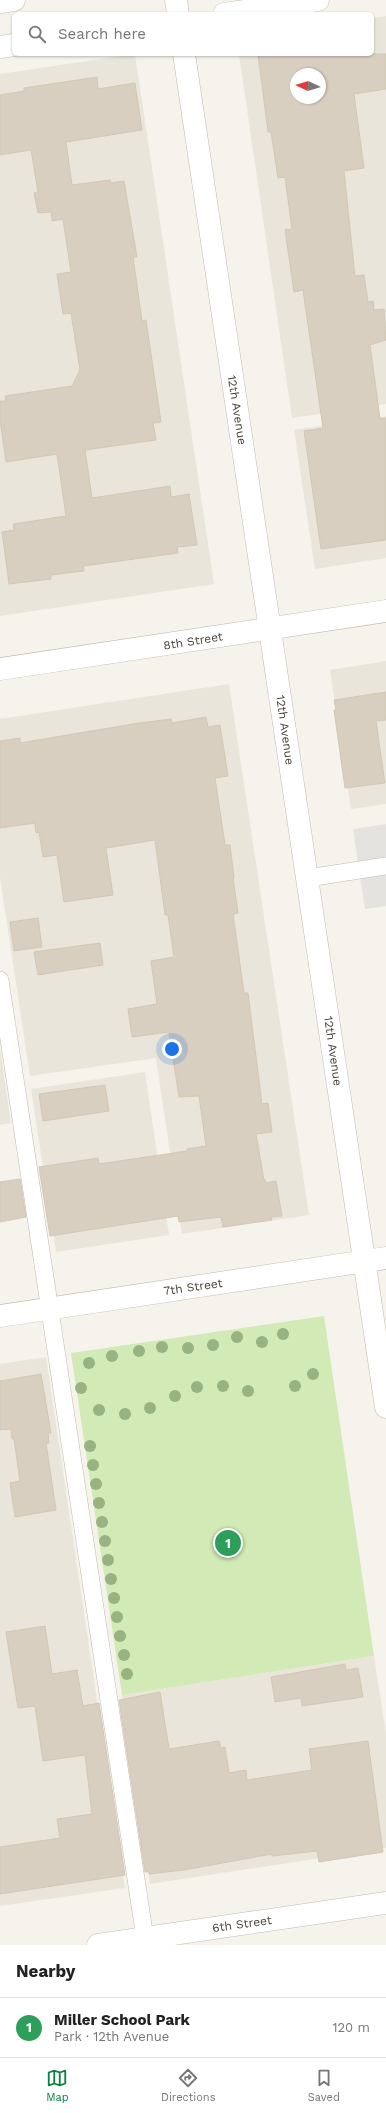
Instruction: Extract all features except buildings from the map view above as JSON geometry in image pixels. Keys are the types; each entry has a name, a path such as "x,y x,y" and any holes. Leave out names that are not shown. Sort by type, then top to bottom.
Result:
{"street":[{"path":"0,2 14,0"},
{"path":"176,0 178,12"},
{"path":"237,12 318,0"},
{"path":"0,47 12,45"},
{"name":"12th Avenue","path":"184,56 386,1407"},
{"name":"8th Street","path":"0,670 386,611"},
{"name":"7th Street","path":"0,1316 386,1258"},
{"name":"6th Street","path":"98,1945 145,1942 386,1903"}],"lane":[{"path":"308,878 386,866"},
{"path":"0,980 145,1942"}],"shaded area":[{"path":"386,16 386,404 292,418 239,56 374,56 374,18"},
{"path":"122,56 135,56 214,584 0,616 0,74"},
{"path":"386,416 386,558 315,569 294,430"},
{"path":"386,661 386,804 351,809 330,670"},
{"path":"229,684 309,1215 182,1234 156,1058 30,1076 0,877 0,719"},
{"path":"386,824 386,906 365,909 353,829"},
{"path":"0,1049 11,1123 0,1125"},
{"path":"145,1072 169,1235 56,1252 31,1089"},
{"path":"46,1357 125,1888 0,1906 0,1364"},
{"path":"374,1656 386,1734 386,1848 150,1884 122,1695"}],"green space":[{"path":"324,1316 374,1656 122,1695 71,1353"}],"place":[{"name":"Miller School Park","path":"228,1543"}]}
